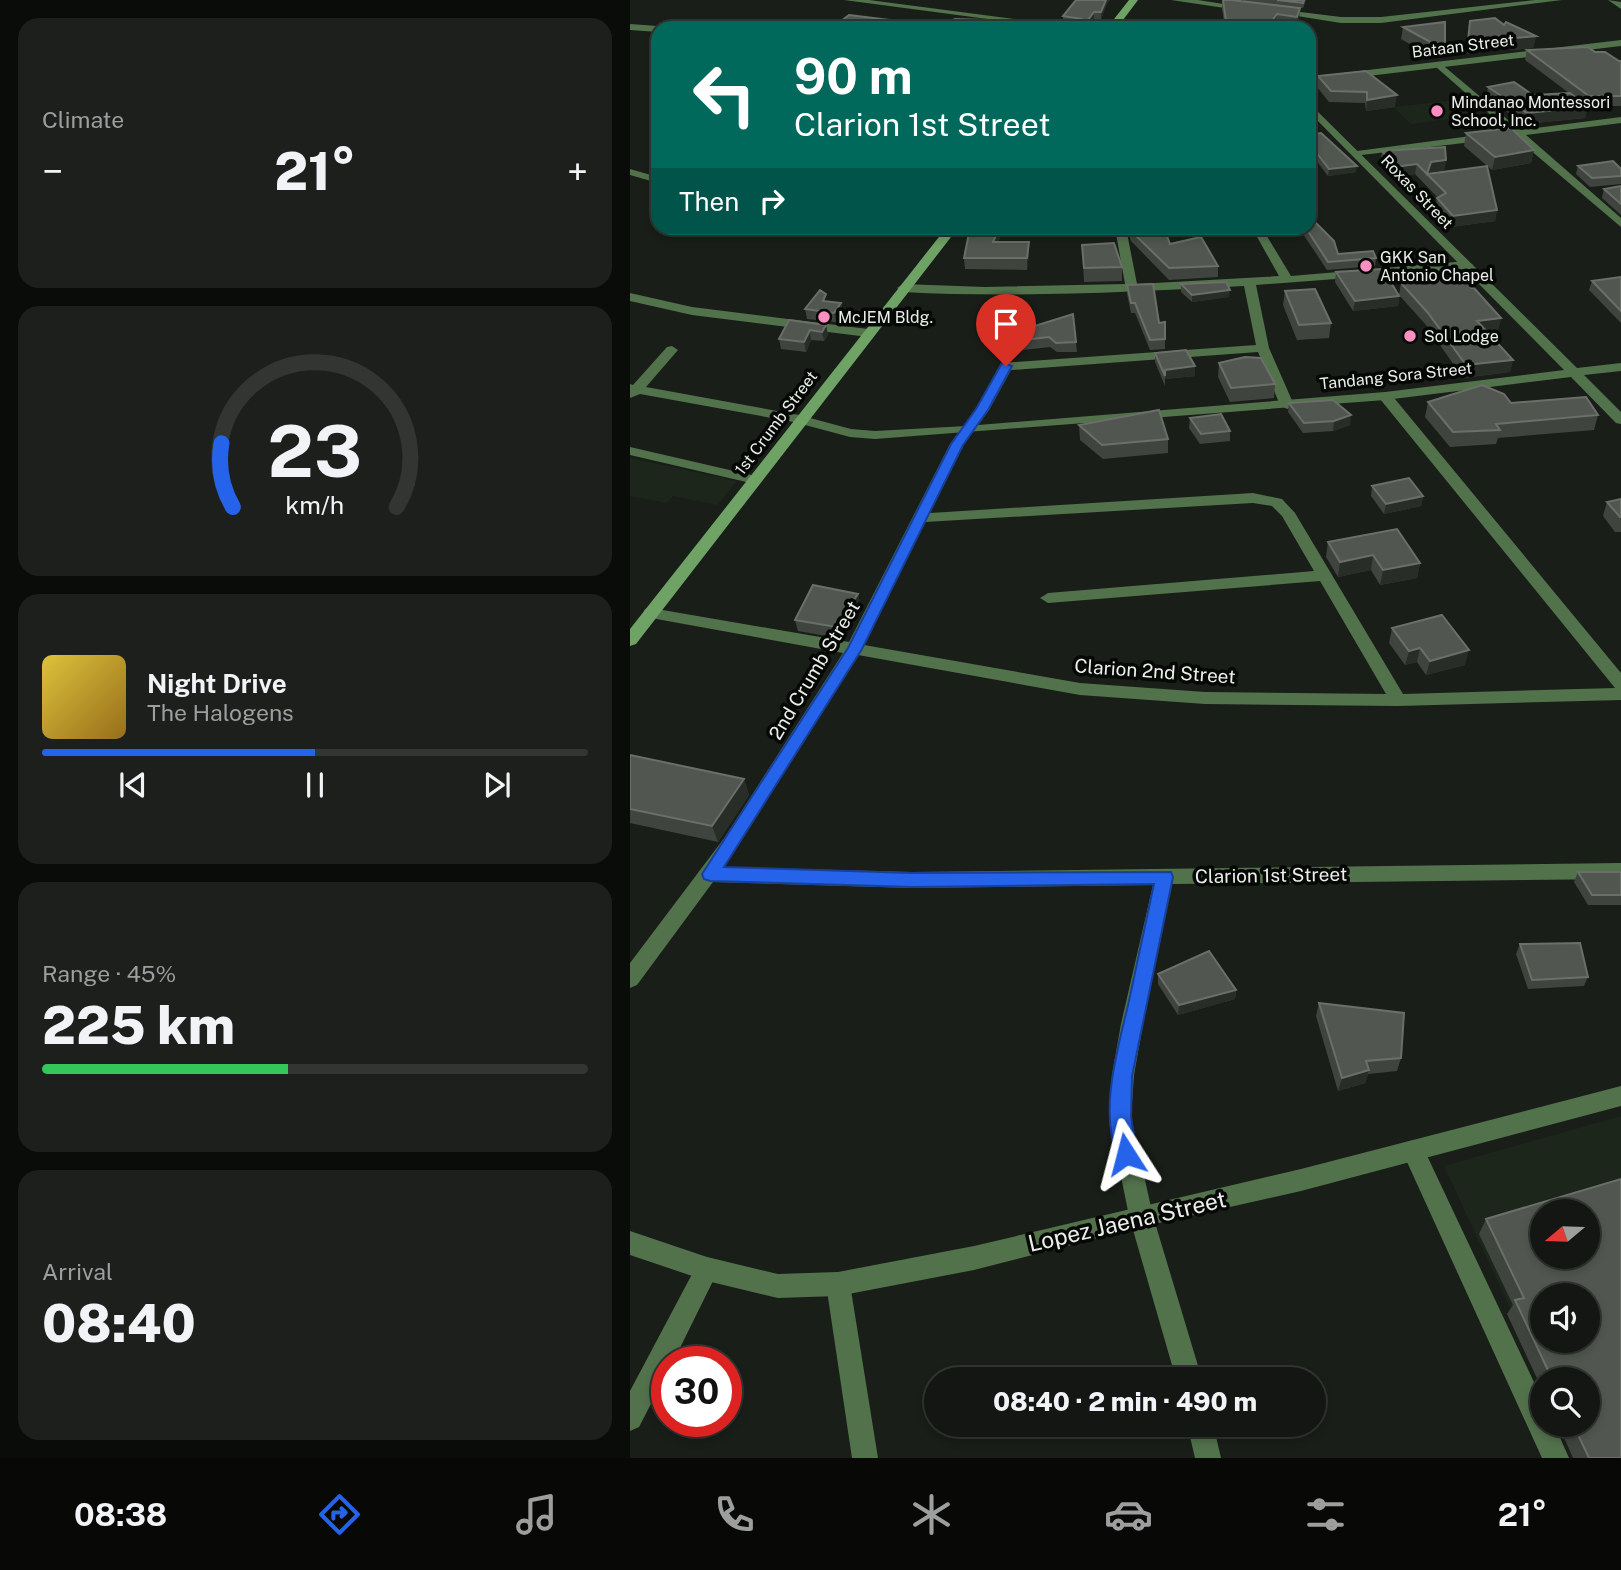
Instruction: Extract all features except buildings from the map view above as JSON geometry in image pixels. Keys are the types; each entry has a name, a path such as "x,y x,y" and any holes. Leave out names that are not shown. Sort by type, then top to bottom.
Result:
{"main road":[{"path":"1118,21 1134,0"},
{"name":"1st Crumb Street","path":"630,640 755,480 799,419 946,235"}],"street":[{"path":"848,0 1020,21"},
{"path":"1175,0 1253,9"},
{"path":"1266,11 1341,20 1371,20 1558,0"},
{"path":"1612,0 1621,6"},
{"path":"630,27 651,28"},
{"name":"Bataan Street","path":"1316,79 1621,43"},
{"path":"1439,65 1593,193 1621,224"},
{"name":"Roxas Street","path":"1316,113 1621,420"},
{"path":"1357,154 1621,120"},
{"path":"630,172 651,178"},
{"path":"1121,235 1132,288"},
{"path":"1261,235 1288,281"},
{"path":"903,288 946,291 1132,288 1288,281 1467,265"},
{"path":"1250,283 1263,348 1287,405"},
{"path":"630,297 692,311 868,333"},
{"name":"2nd Crumb Street","path":"630,979 710,874 855,649 946,465 966,430 982,410 1006,366 1263,348"},
{"path":"633,391 672,350"},
{"name":"Tandang Sora Street","path":"633,391 799,419 867,435 1287,405 1385,396 1621,367"},
{"path":"1385,396 1621,684"},
{"path":"630,452 755,480"},
{"path":"922,518 1261,498 1282,506 1326,575 1398,700"},
{"path":"1048,598 1326,575"},
{"name":"Clarion 2nd Street","path":"651,613 1080,690 1132,695 1398,700 1621,694"},
{"name":"Clarion 1st Street","path":"710,874 912,880 1621,871"},
{"path":"1164,877 1132,1024 1121,1097 1123,1135 1141,1216 1185,1367"},
{"name":"Lopez Jaena Street","path":"630,1243 708,1269 778,1286 838,1284 974,1258 1141,1216 1301,1180 1621,1096"},
{"path":"1413,1151 1556,1458"},
{"path":"630,1418 708,1269"},
{"path":"838,1284 865,1458"},
{"path":"1203,1437 1208,1458"}],"shaded area":[{"name":"Mindanao Montessori School, Inc.","path":"1463,99 1480,115 1411,124 1394,107"},
{"path":"630,458 737,481 717,505 673,496 666,503 630,496"},
{"path":"1621,1116 1621,1458 1600,1437 1600,1367 1537,1367 1531,1353 1600,1353 1600,1283 1530,1283 1530,1351 1444,1166"}],"place":[{"name":"Mindanao Montessori School, Inc.","path":"1437,111"},
{"name":"GKK San Antonio Chapel","path":"1366,266"},
{"name":"McJEM Bldg.","path":"824,317"},
{"name":"Sol Lodge","path":"1410,336"}],"route":[{"path":"1006,366 977,418 957,444 855,649 710,874 912,880 1164,877 1123,1076 1121,1117 1126,1154"}]}
